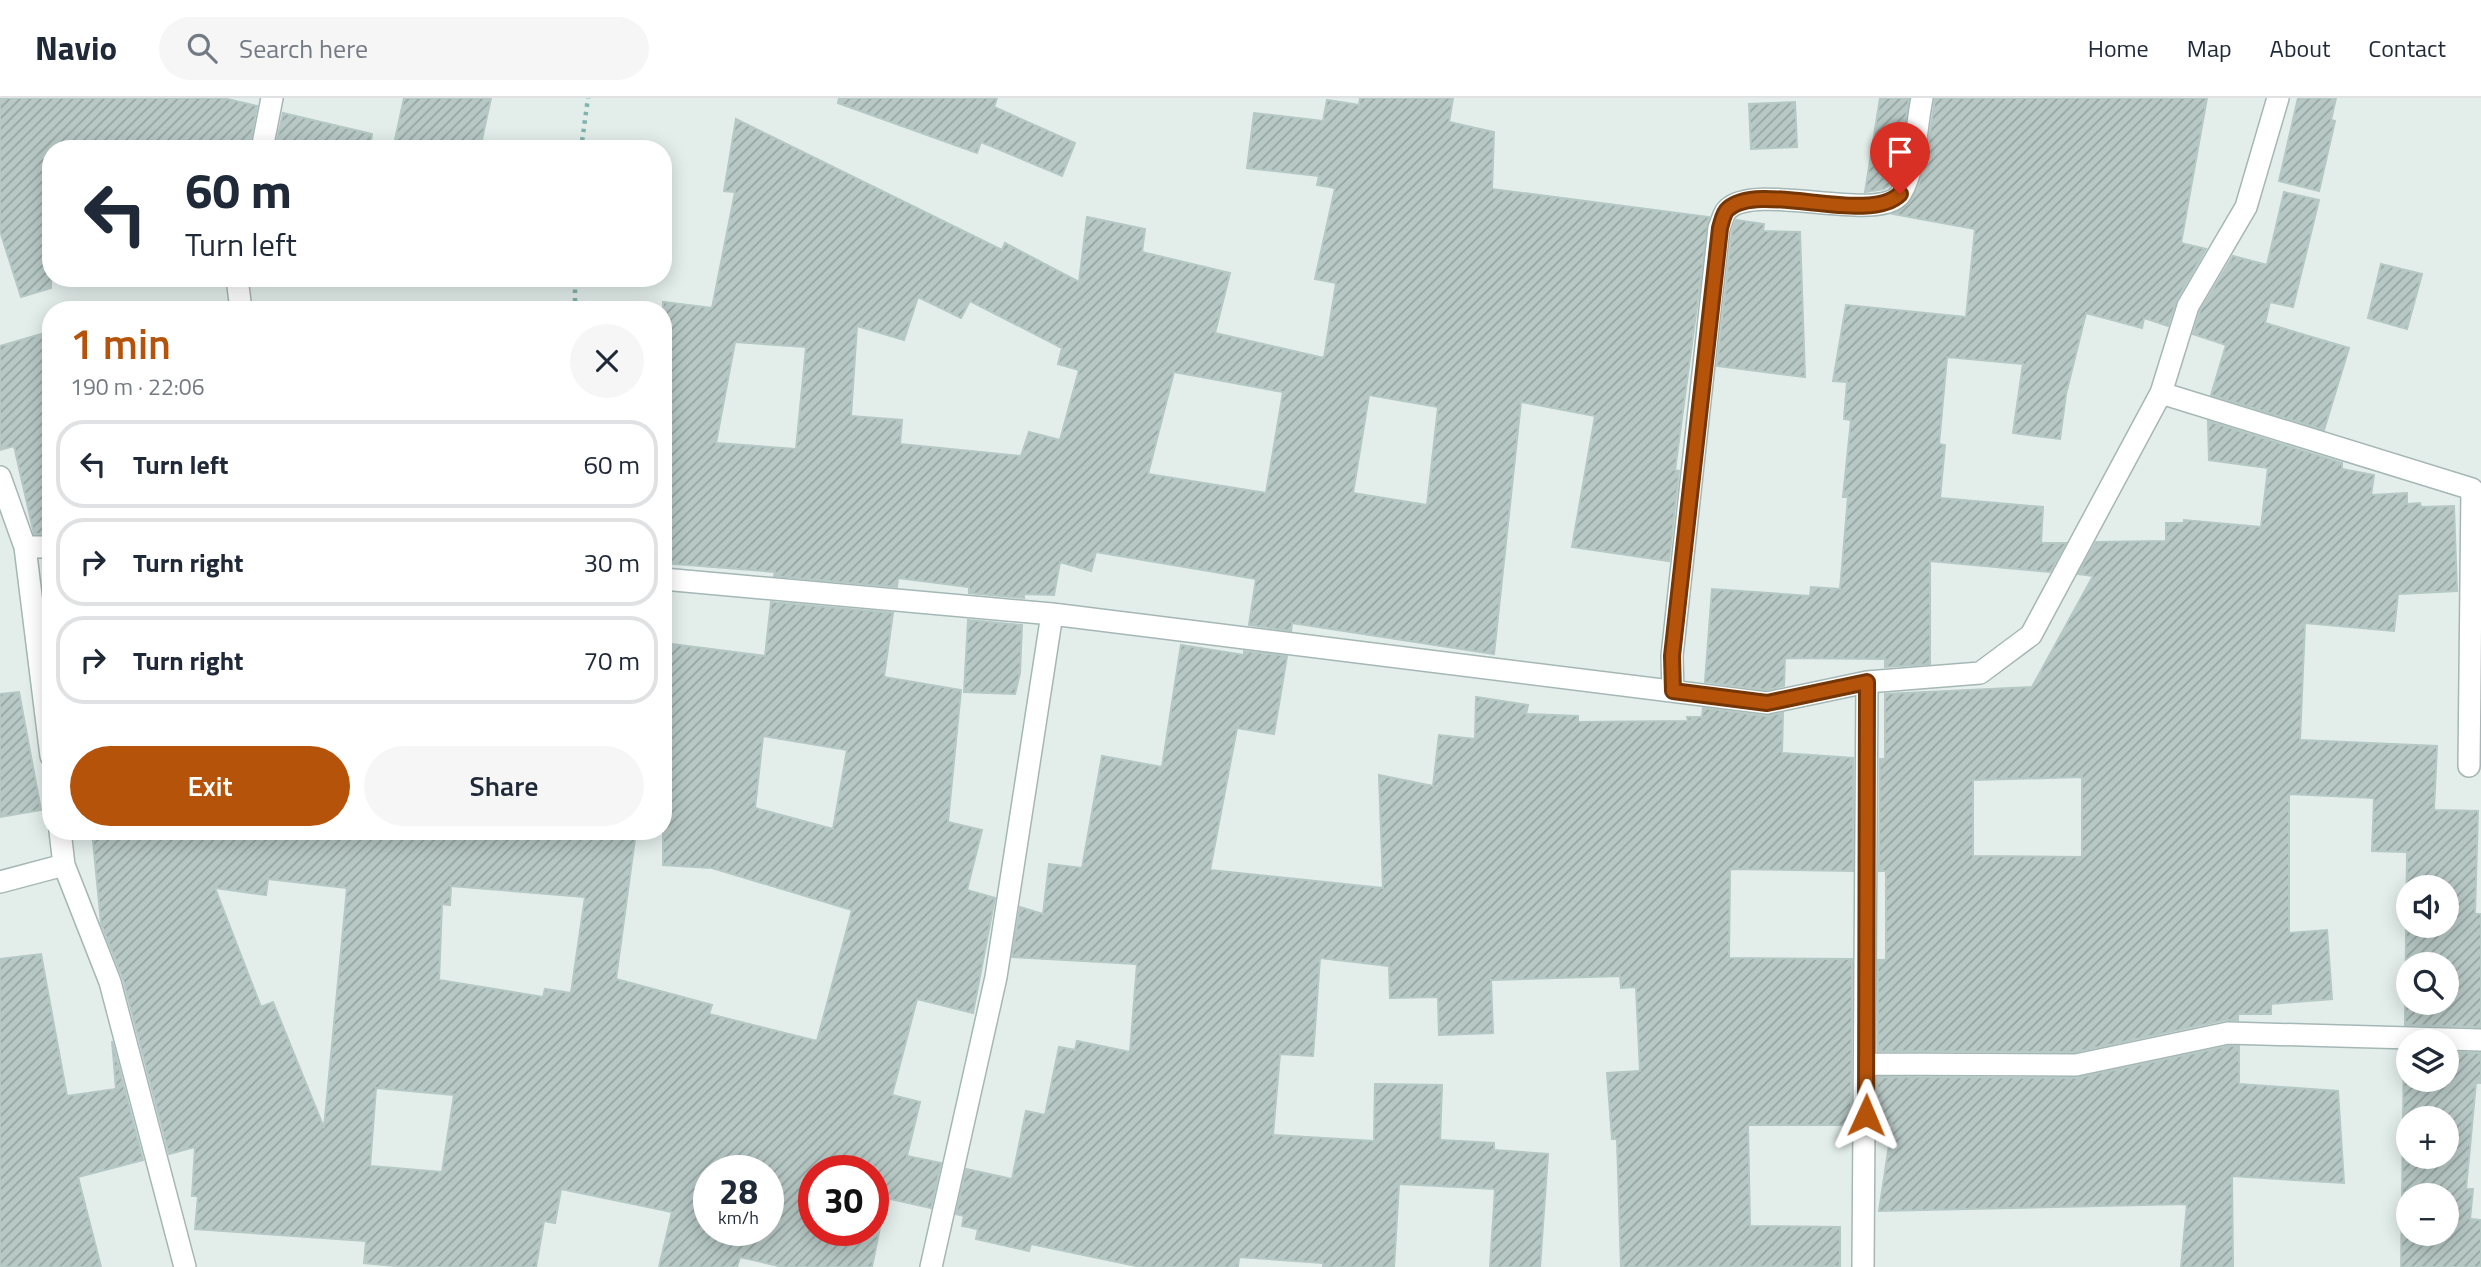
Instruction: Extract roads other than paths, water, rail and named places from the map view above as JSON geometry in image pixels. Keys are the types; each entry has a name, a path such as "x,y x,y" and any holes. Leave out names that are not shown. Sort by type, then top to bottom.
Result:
{"street":[{"path":"264,140 272,98"},
{"path":"1673,691 1672,656 1720,228 1726,210 1737,203 1758,200 1869,205 1893,201 1900,194 1909,168 1922,98"},
{"path":"672,580 1052,614 1767,703 1867,682 1980,673 2031,635 2161,393 2188,306 2245,207 2278,98"},
{"path":"2161,393 2472,489 2469,765"},
{"path":"0,477 25,547 42,684"},
{"path":"25,547 42,547"},
{"path":"931,1267 996,977 1052,614"},
{"path":"1863,1267 1867,1064 1867,682"},
{"path":"61,840 64,865 110,982 185,1267"},
{"path":"0,882 64,865"},
{"path":"1867,1064 2076,1065 2228,1033 2481,1040"}]}
